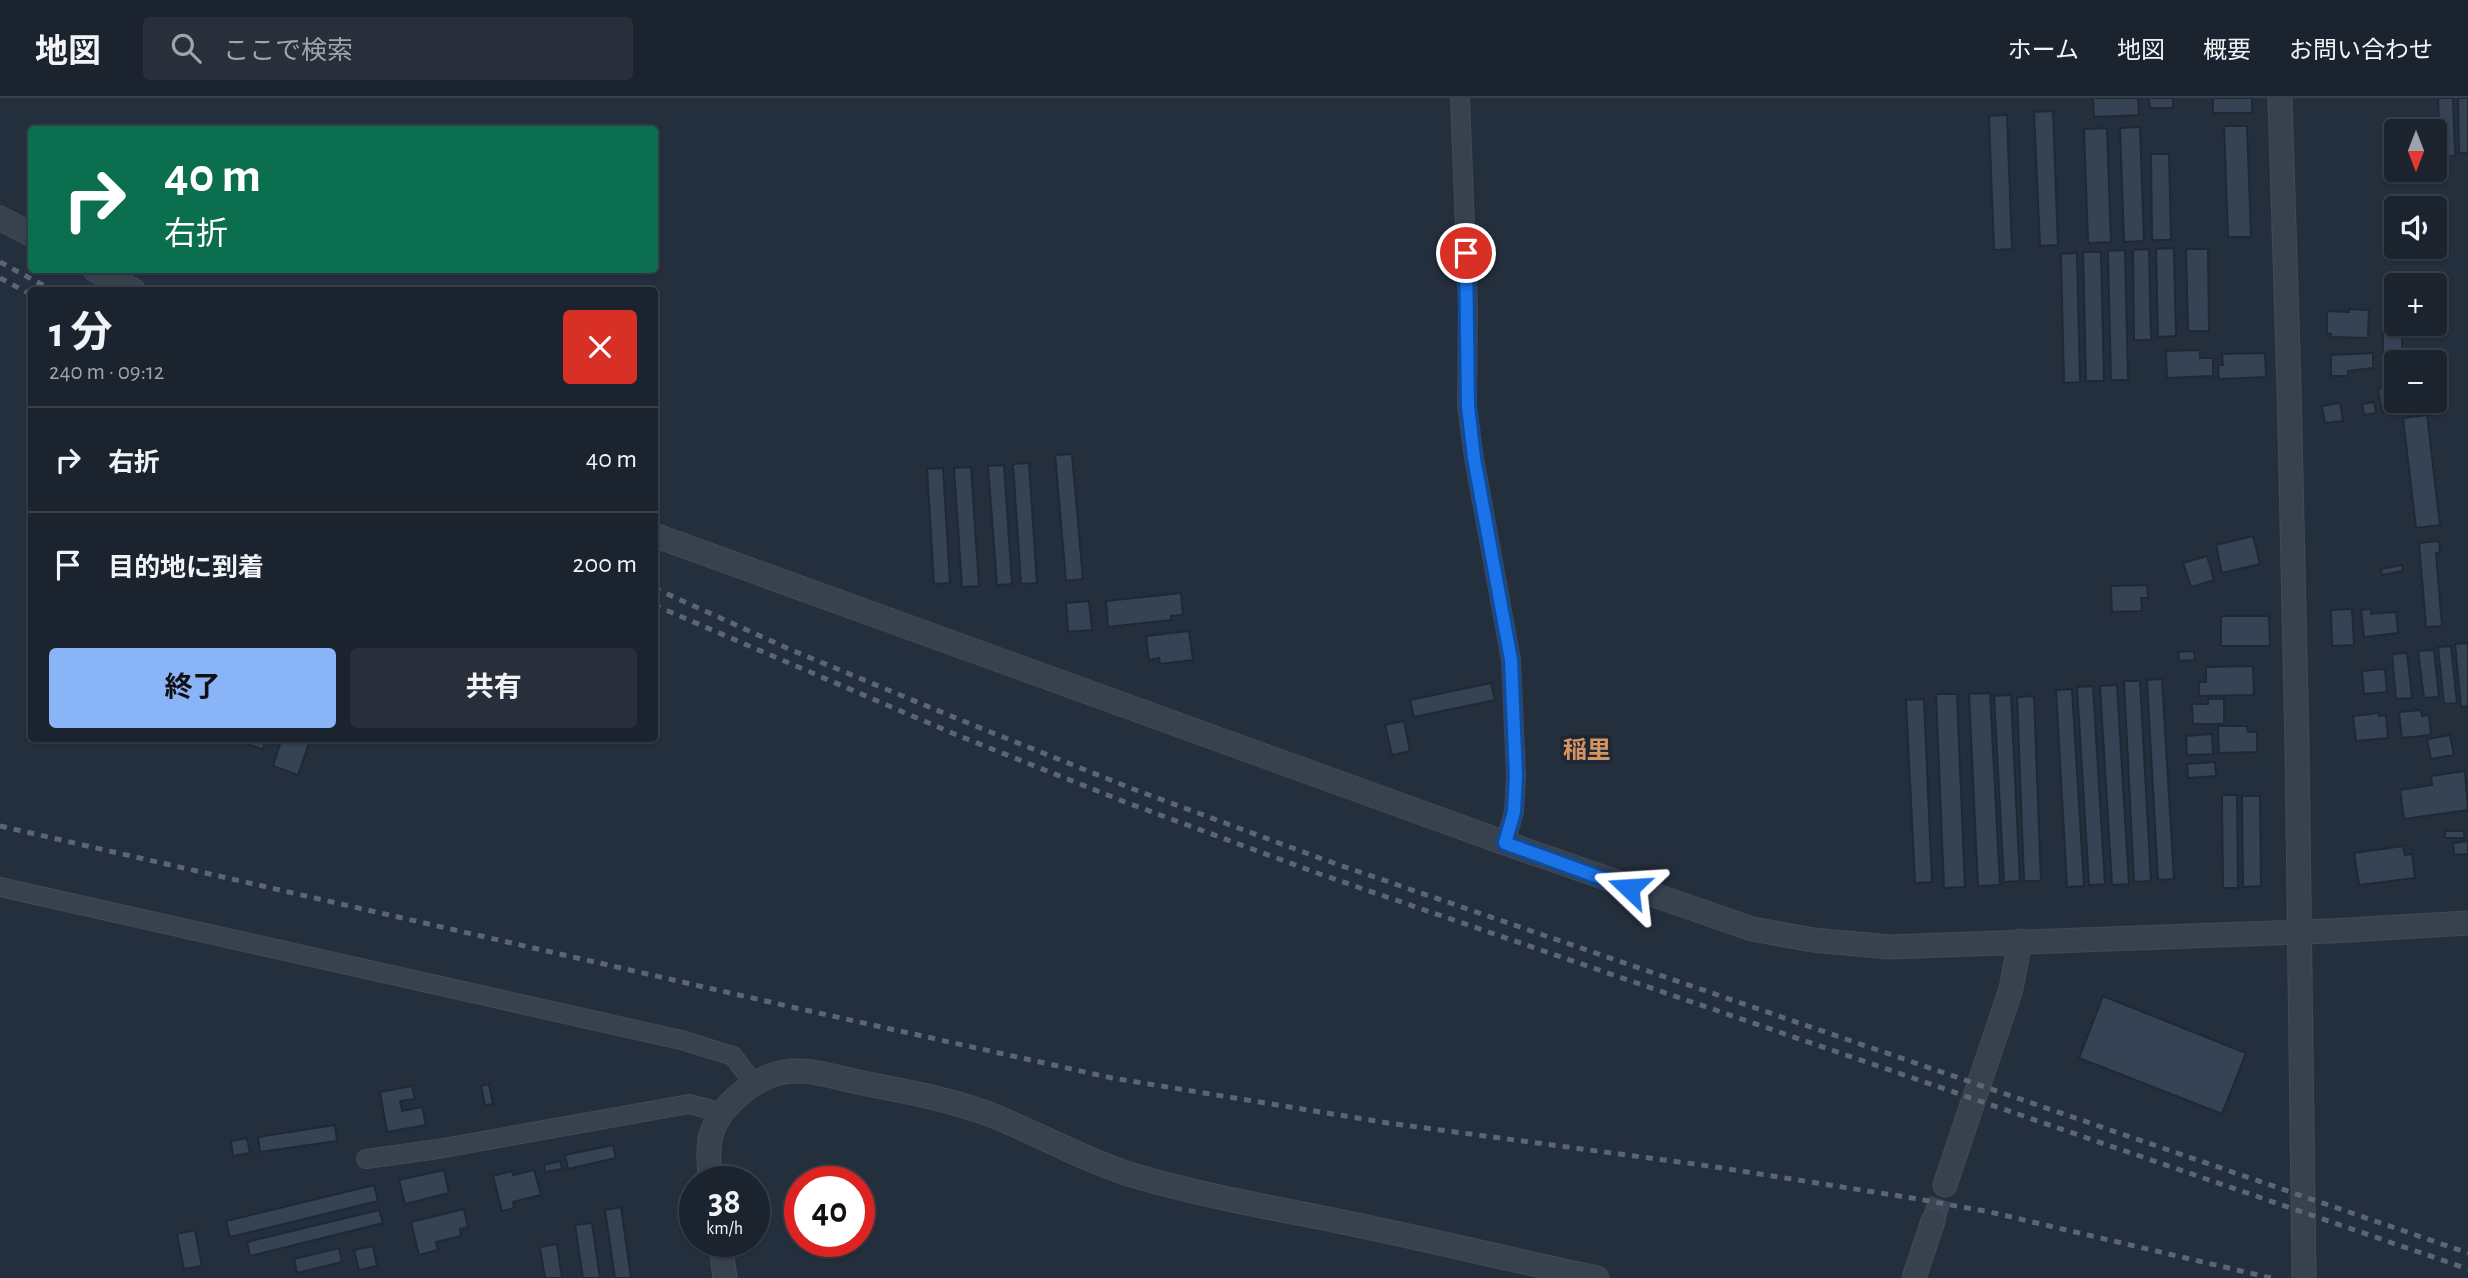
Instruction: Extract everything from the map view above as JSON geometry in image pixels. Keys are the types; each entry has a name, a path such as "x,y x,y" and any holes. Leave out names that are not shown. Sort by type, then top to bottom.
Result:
{"street":[{"path":"1460,98 1468,305 1468,406 1474,458 1511,660 1516,776 1514,812 1505,843"},
{"path":"2280,98 2290,400 2304,1278"},
{"path":"0,218 28,233"},
{"path":"101,273 127,287"},
{"path":"658,536 1505,843 1752,929 1813,940 1889,947 2468,923"},
{"path":"0,887 681,1040 733,1056 754,1084"},
{"path":"1945,1185 2011,989 2020,941"},
{"path":"711,1166 710,1138 736,1095 767,1077 786,1071 813,1073 904,1091 986,1114 1048,1139 1077,1155 1133,1175 1260,1206 1597,1278"},
{"path":"366,1159 689,1104 723,1113"},
{"path":"1914,1278 1933,1221"},
{"path":"722,1257 725,1278"}],"building":[{"path":"2093,98 2138,98 2139,115 2094,117"},
{"path":"2149,98 2173,98 2173,108 2150,108"},
{"path":"2213,98 2252,98 2252,113 2213,113"},
{"path":"2438,98 2453,98 2455,156 2447,156 2447,119 2439,119"},
{"path":"2458,98 2468,98 2468,153 2459,153"},
{"path":"2053,111 2058,245 2040,246 2034,112"},
{"path":"2007,115 2012,249 1994,250 1989,116"},
{"path":"2224,126 2247,126 2251,237 2228,237"},
{"path":"2140,127 2144,241 2124,242 2120,128"},
{"path":"2107,128 2111,242 2088,243 2084,129"},
{"path":"2151,154 2169,154 2171,240 2152,240"},
{"path":"2174,248 2176,336 2158,337 2156,249"},
{"path":"2149,249 2151,340 2134,340 2133,250"},
{"path":"2186,249 2208,249 2209,331 2188,331"},
{"path":"2125,250 2128,380 2111,380 2108,251"},
{"path":"2083,252 2101,252 2104,381 2086,381"},
{"path":"2077,253 2080,382 2064,383 2061,254"},
{"path":"2349,309 2369,310 2368,338 2331,337 2331,334 2327,333 2327,311 2349,312"},
{"path":"2384,329 2384,336 2402,336 2402,350 2384,350 2383,363"},
{"path":"2200,350 2200,358 2213,358 2213,376 2167,378 2166,351"},
{"path":"2265,353 2266,377 2219,379 2218,365 2223,365 2222,354"},
{"path":"2373,353 2373,368 2348,371 2348,376 2331,376 2331,355"},
{"path":"2384,388 2384,412 2382,412 2378,389"},
{"path":"2374,402 2376,413 2364,415 2362,404"},
{"path":"2340,403 2343,421 2325,423 2322,406"},
{"path":"2427,415 2440,525 2416,528 2403,418"},
{"path":"1072,454 1083,579 1066,581 1055,455"},
{"path":"1029,463 1037,583 1021,584 1013,464"},
{"path":"1004,465 1012,584 997,585 988,466"},
{"path":"971,467 979,586 962,587 954,468"},
{"path":"943,468 950,583 934,584 927,469"},
{"path":"2253,536 2260,564 2222,573 2216,545"},
{"path":"2439,541 2440,552 2436,553 2442,626 2426,627 2419,543"},
{"path":"2207,556 2214,580 2191,587 2183,563"},
{"path":"2402,565 2403,571 2382,575 2381,569"},
{"path":"2147,585 2148,598 2141,598 2142,611 2112,612 2111,586"},
{"path":"1181,593 1183,615 1171,616 1171,620 1108,627 1106,601"},
{"path":"1089,601 1092,630 1068,632 1066,603"},
{"path":"2352,609 2354,645 2332,646 2331,610"},
{"path":"2371,609 2371,614 2396,612 2398,633 2364,637 2361,610"},
{"path":"2221,616 2269,616 2270,646 2221,646"},
{"path":"1189,631 1193,660 1160,664 1159,658 1149,660 1146,636"},
{"path":"2468,643 2468,706 2461,707 2455,644"},
{"path":"2451,646 2457,703 2444,704 2438,647"},
{"path":"2434,650 2439,697 2424,698 2418,651"},
{"path":"2194,651 2195,660 2179,661 2178,652"},
{"path":"2407,653 2412,698 2396,699 2392,654"},
{"path":"2253,666 2254,695 2199,696 2199,682 2206,682 2206,667"},
{"path":"2385,669 2387,692 2364,694 2362,671"},
{"path":"2162,679 2174,879 2158,880 2147,680"},
{"path":"2124,681 2140,681 2151,881 2134,882"},
{"path":"1491,683 1495,700 1414,717 1410,700"},
{"path":"2117,685 2129,884 2112,885 2100,686"},
{"path":"2093,686 2105,884 2089,885 2077,687"},
{"path":"2072,689 2084,886 2067,887 2056,690"},
{"path":"1990,693 2000,885 1978,886 1969,694"},
{"path":"1936,694 1957,694 1965,887 1944,888"},
{"path":"2011,695 2020,881 2004,882 1994,696"},
{"path":"2034,696 2041,881 2024,881 2017,697"},
{"path":"1924,699 1932,882 1915,883 1906,700"},
{"path":"2208,699 2224,699 2224,724 2193,724 2192,704 2208,704"},
{"path":"2421,710 2422,716 2429,715 2431,735 2402,738 2399,712"},
{"path":"2379,713 2379,716 2386,715 2388,738 2356,741 2353,716"},
{"path":"1404,721 1410,751 1392,755 1385,725"},
{"path":"2218,726 2247,726 2248,732 2257,732 2257,752 2219,753"},
{"path":"2212,734 2213,754 2187,755 2186,736"},
{"path":"2450,735 2454,755 2431,759 2427,739"},
{"path":"250,742 265,742 263,749 249,745"},
{"path":"281,742 310,742 298,775 273,766"},
{"path":"2215,762 2216,776 2188,778 2187,764"},
{"path":"2465,771 2468,810 2404,819 2400,790 2432,785 2431,776"},
{"path":"2222,795 2237,795 2238,888 2223,888"},
{"path":"2242,796 2260,796 2261,886 2243,887"},
{"path":"2445,831 2464,831 2464,838 2445,838"},
{"path":"2468,841 2468,854 2454,855 2453,843"},
{"path":"2403,846 2405,855 2412,854 2415,878 2359,885 2354,853"},
{"path":"2103,996 2246,1053 2222,1114 2079,1058"},
{"path":"489,1084 493,1104 485,1105 481,1086"},
{"path":"412,1086 415,1099 400,1101 402,1111 422,1107 426,1125 387,1132 380,1092"},
{"path":"335,1125 337,1141 260,1152 258,1137"},
{"path":"247,1138 250,1153 233,1156 231,1141"},
{"path":"613,1145 616,1158 568,1169 565,1155"},
{"path":"560,1161 562,1169 545,1172 544,1165"},
{"path":"444,1170 449,1193 405,1204 399,1180"},
{"path":"534,1170 541,1195 513,1202 514,1208 502,1211 493,1176 512,1171 513,1175"},
{"path":"374,1185 378,1201 230,1237 226,1221"},
{"path":"621,1207 631,1278 615,1278 605,1210"},
{"path":"464,1209 468,1227 460,1229 461,1236 436,1242 438,1250 419,1255 411,1222"},
{"path":"379,1210 383,1223 250,1256 247,1242"},
{"path":"592,1223 600,1278 583,1278 575,1225"},
{"path":"195,1230 202,1266 184,1269 177,1234"},
{"path":"557,1244 562,1278 545,1278 540,1247"},
{"path":"373,1246 377,1266 359,1270 354,1250"},
{"path":"339,1248 342,1262 297,1273 294,1259"}],"tunnel":[{"path":"1933,1221 1945,1185"}],"railway":[{"path":"0,262 46,287"},
{"path":"0,278 28,293"},
{"path":"658,590 789,649 963,721 1133,789 1325,860 2468,1253"},
{"path":"658,607 952,733 1125,802 1317,873 2468,1269"},
{"path":"0,826 1112,1078 1388,1123 1709,1166 1912,1198 1990,1212 2271,1278"}],"district":[{"name":"稲里","path":"1587,751"}],"route":[{"path":"1466,253 1468,406 1474,458 1511,660 1516,776 1514,812 1505,843 1629,888"}]}
